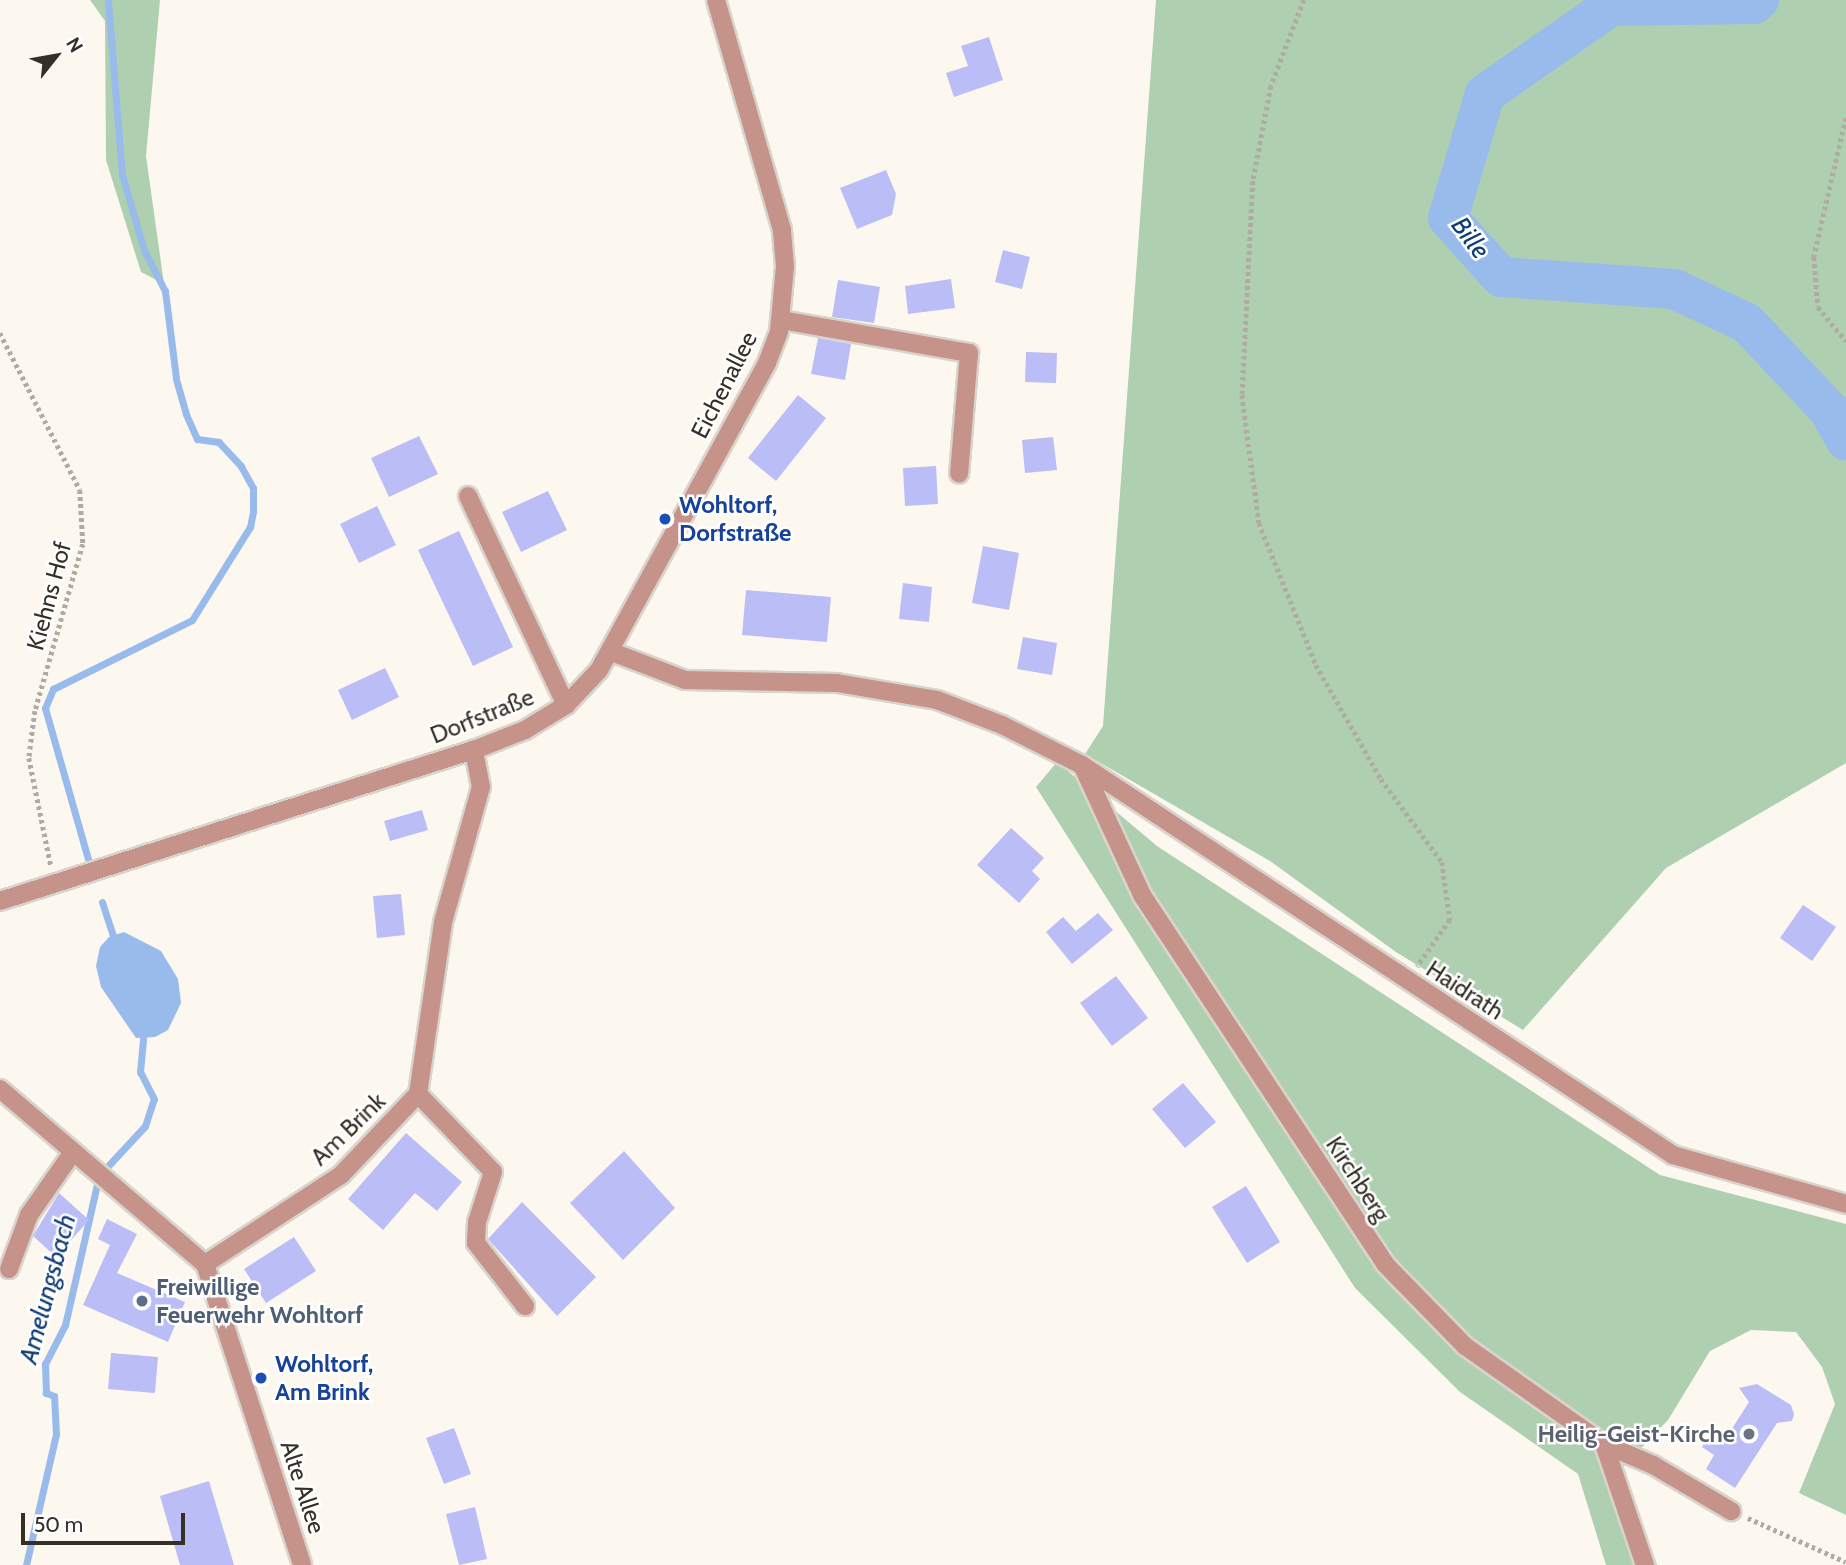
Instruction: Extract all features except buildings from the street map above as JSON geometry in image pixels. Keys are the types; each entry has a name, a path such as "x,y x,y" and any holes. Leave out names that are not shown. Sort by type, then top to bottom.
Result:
{"street":[{"name":"Eichenallee","path":"612,652 767,363 781,320 785,266 782,230 716,0"},
{"path":"781,320 969,353 959,474"},
{"path":"468,496 566,705"},
{"path":"612,652 685,680 837,683 937,700 1002,725 1082,765"},
{"name":"Dorfstraße","path":"0,901 474,750 525,730 566,705 612,652"},
{"name":"Am Brink","path":"205,1264 341,1175 418,1094 443,922 481,787 474,750"},
{"name":"Haidrath","path":"1082,765 1407,982 1673,1155 1846,1204"},
{"name":"Kirchberg","path":"1082,765 1142,895 1385,1264 1465,1346 1604,1444 1653,1465 1731,1511"},
{"path":"0,1089 205,1264"},
{"path":"418,1094 493,1172 477,1222 476,1243 525,1306"},
{"path":"9,1269 29,1215 74,1152"},
{"name":"Alte Allee","path":"205,1264 302,1565"},
{"path":"1604,1444 1645,1565"}],"path":[{"path":"1304,0 1271,86 1253,181 1242,395 1259,523 1316,665 1381,779 1442,862 1450,920 1407,982"},
{"path":"1846,118 1814,257 1818,307 1846,341"},
{"name":"Kiehns Hof","path":"0,333 80,490 83,544 35,710 29,758 55,882"},
{"path":"1731,1511 1846,1562"}],"green space":[{"path":"90,0 160,0 146,156 164,284 141,272 106,160 105,21"},
{"path":"1156,0 1846,0 1846,763 1666,868 1523,1030 1396,952 1270,861 1085,754 1103,726"},
{"path":"1057,762 1157,846 1660,1175 1846,1224 1846,1515 1799,1493 1835,1404 1822,1367 1796,1332 1751,1330 1710,1351 1668,1420 1622,1468 1657,1565 1606,1565 1578,1474 1460,1392 1355,1288 1036,787"}],"water":[{"path":"124,932 161,951 178,979 181,1003 168,1030 155,1037 136,1038 101,987 96,966 100,947 109,937"}],"waterway":[{"name":"Amelungsbach","path":"88,859 45,708 53,689 192,620 250,527 253,511 253,488 241,466 219,442 197,439 186,414 176,378 165,291 144,250 122,175 108,0"},
{"name":"Bille","path":"1759,0 1754,4 1611,6 1485,94 1448,218 1501,277 1674,289 1747,323 1829,410 1846,441"},
{"name":"Amelungsbach","path":"102,902 115,942"},
{"name":"Amelungsbach","path":"106,1168 145,1126 154,1099 140,1072 144,1029"},
{"name":"Amelungsbach","path":"26,1565 56,1434 54,1396 46,1393 45,1364 65,1325 97,1184"}],"place":[{"name":"Wohltorf, Dorfstraße","path":"665,519"},
{"name":"Freiwillige Feuerwehr Wohltorf","path":"142,1301"},
{"name":"Wohltorf, Am Brink","path":"261,1378"},
{"name":"Heilig-Geist-Kirche","path":"1749,1434"}]}
